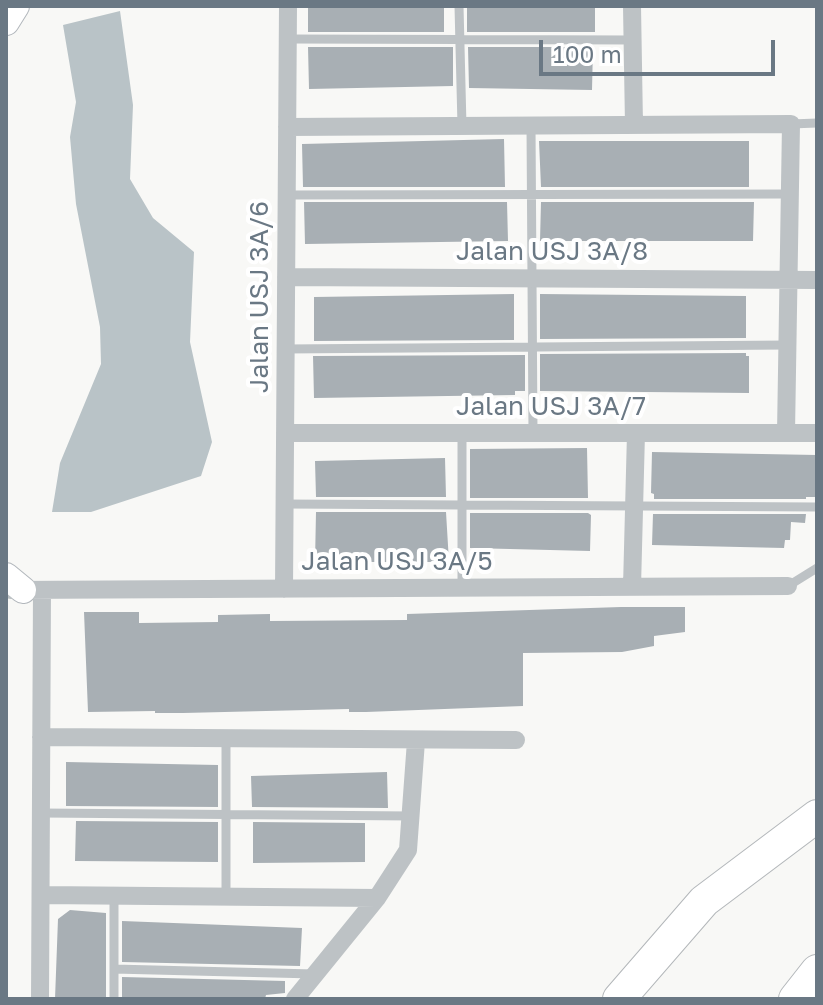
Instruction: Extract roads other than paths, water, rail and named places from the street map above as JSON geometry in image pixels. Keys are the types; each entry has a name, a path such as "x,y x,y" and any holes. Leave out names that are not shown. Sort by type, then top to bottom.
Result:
{"highway":[{"path":"619,999 704,901 817,816"},
{"path":"795,999 817,971"}],"main road":[{"path":"6,22 16,6"}],"street":[{"name":"Jalan USJ 3A/6","path":"284,589 288,6"},
{"path":"632,6 634,125"},
{"path":"287,127 791,124 786,433"},
{"name":"Jalan USJ 3A/8","path":"286,277 817,280"},
{"name":"Jalan USJ 3A/7","path":"285,433 817,433"},
{"path":"632,587 636,433"},
{"name":"Jalan USJ 3A/5","path":"19,587 788,586"},
{"path":"19,587 41,737 40,999"},
{"path":"41,737 516,740"},
{"path":"295,999 377,898 408,850 416,741"},
{"path":"41,895 377,898"}],"lane":[{"path":"459,6 462,126"},
{"path":"288,39 633,40"},
{"path":"791,124 817,123"},
{"path":"531,126 533,433"},
{"path":"287,195 790,194"},
{"path":"286,349 787,345"},
{"path":"462,433 462,588"},
{"path":"284,504 817,507"},
{"path":"788,586 817,568"},
{"path":"226,739 226,896"},
{"path":"41,813 412,816"},
{"path":"114,896 114,999"},
{"path":"114,969 315,974"}]}
